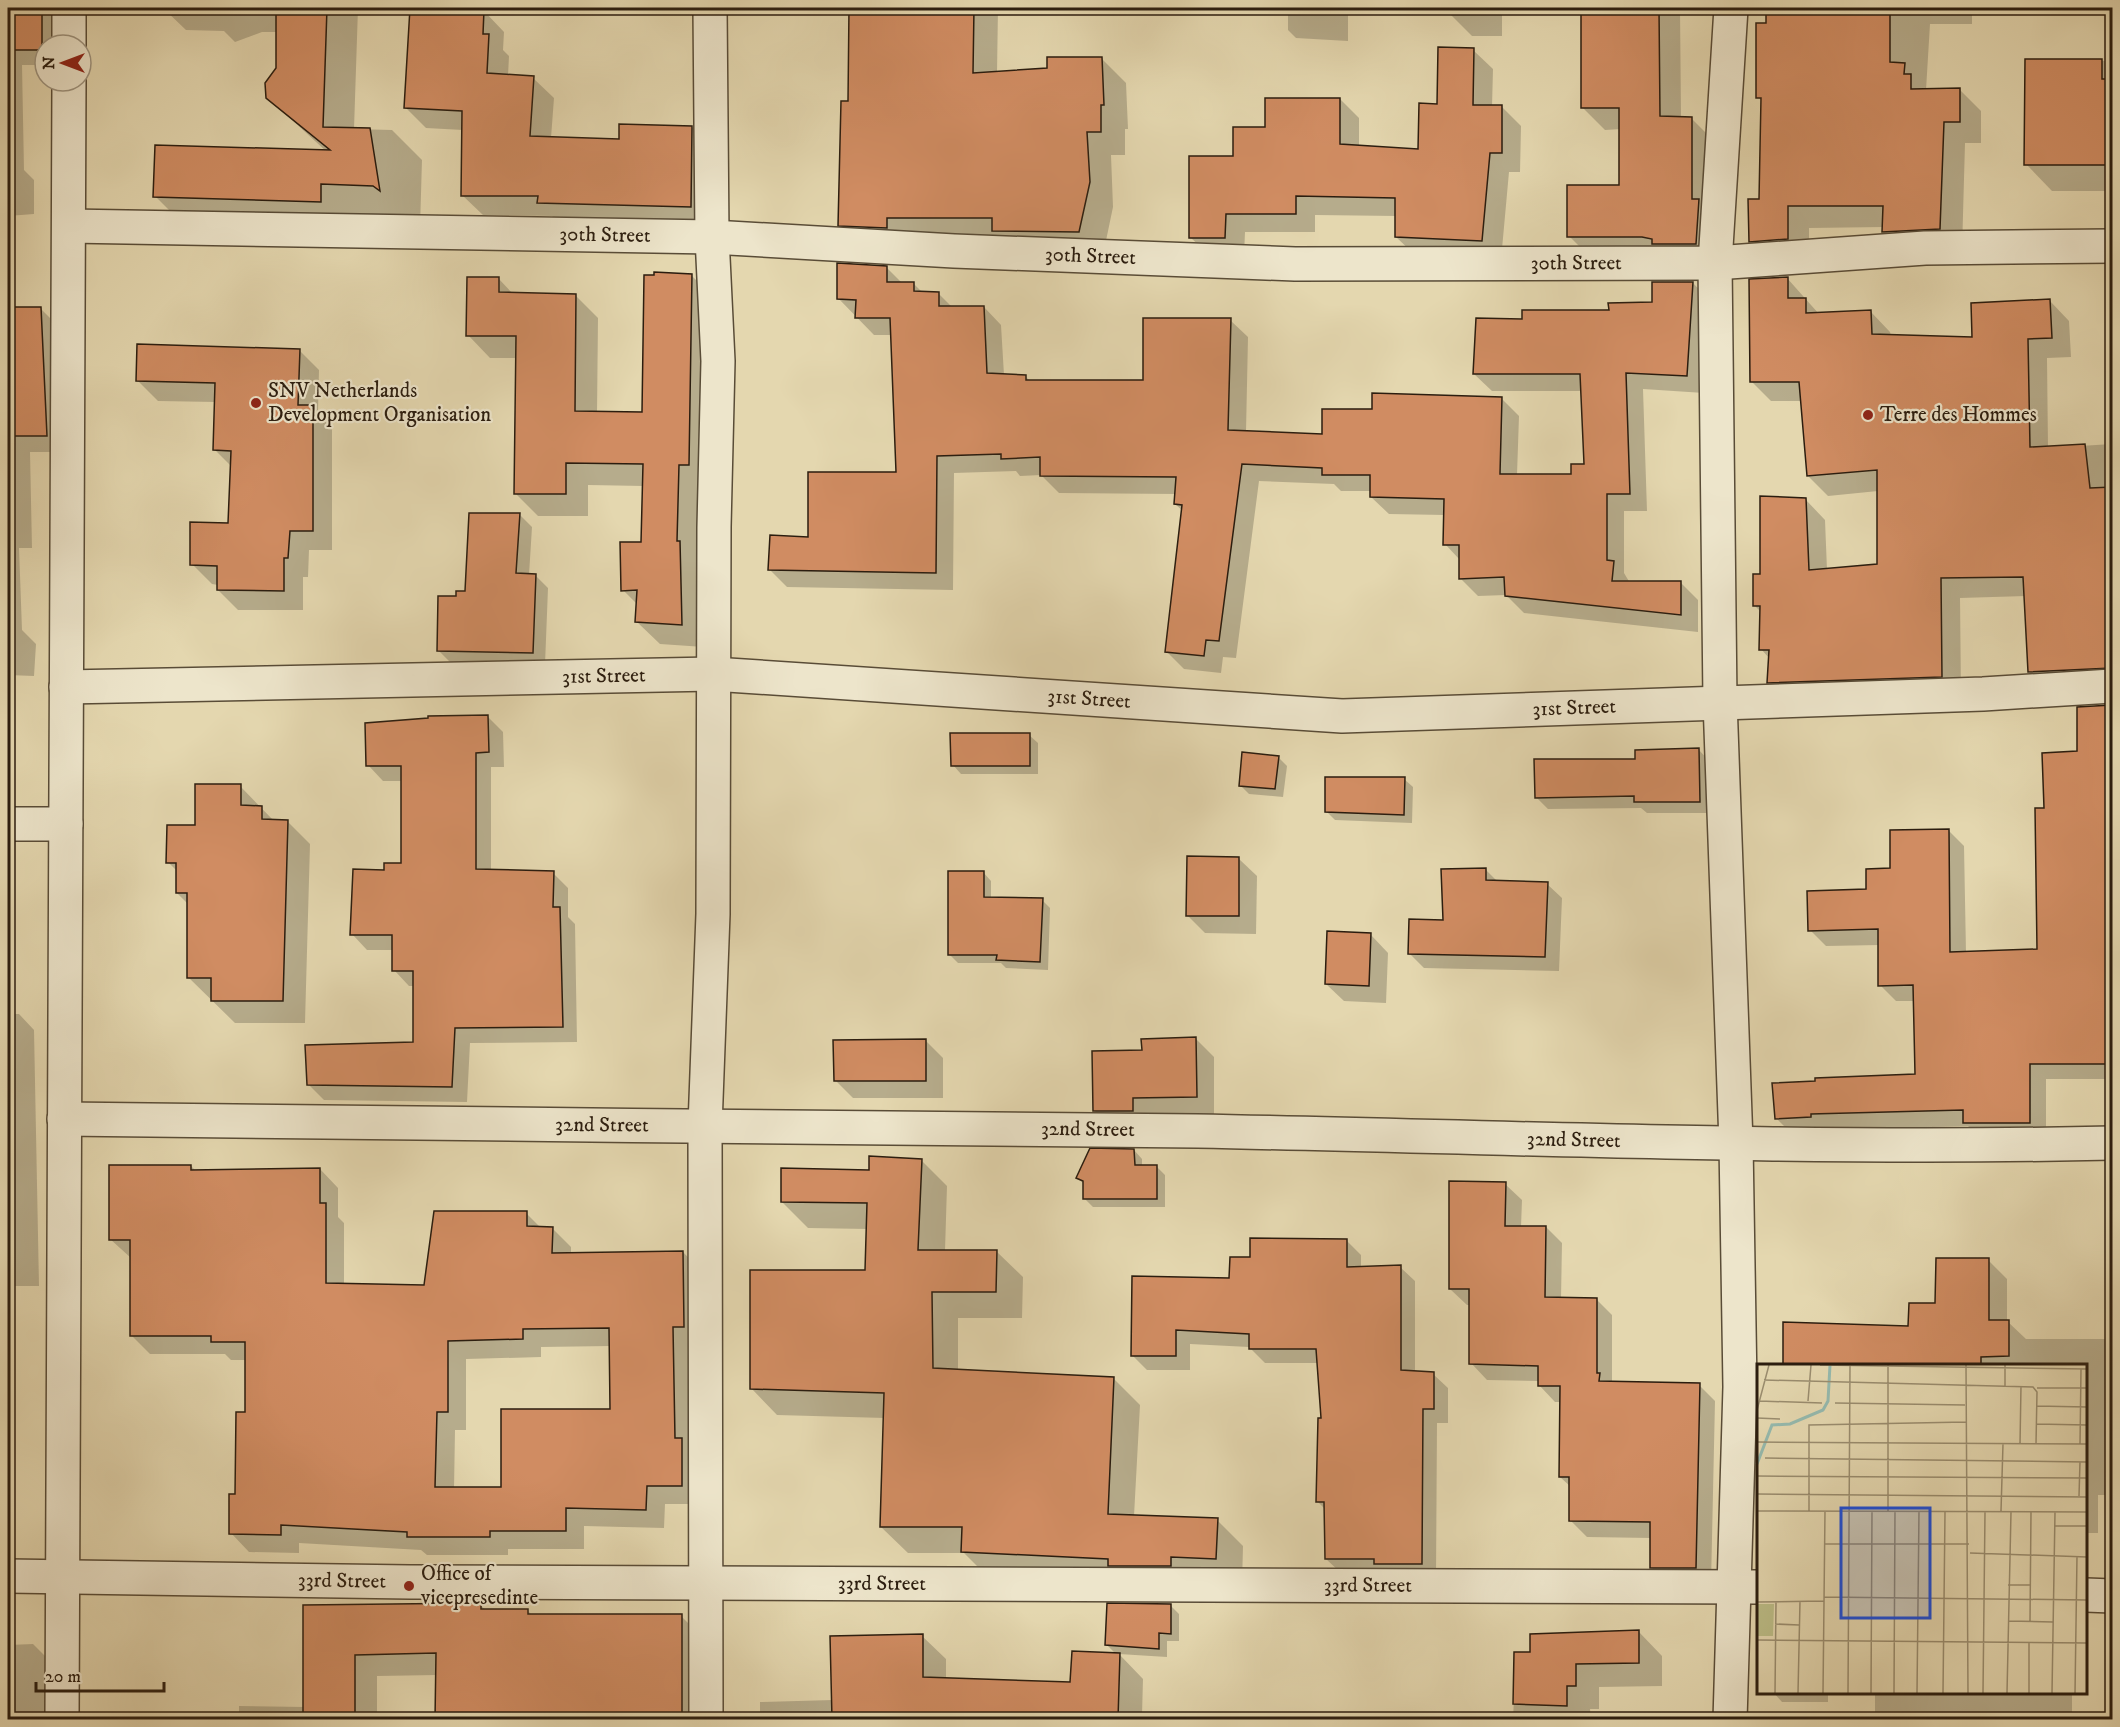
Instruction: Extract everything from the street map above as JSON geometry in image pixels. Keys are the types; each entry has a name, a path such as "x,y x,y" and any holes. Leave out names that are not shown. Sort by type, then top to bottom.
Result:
{"street":[{"path":"69,8 69,33"},
{"path":"706,1719 705,1126 713,914 713,674 718,361 712,237 710,8"},
{"path":"1730,1719 1747,1587 1740,1388 1737,1143 1720,701 1715,263 1731,8"},
{"path":"62,1719 69,93"},
{"name":"30th Street","path":"69,226 712,237 954,251 1295,264 1715,263 1925,248 2112,246"},
{"name":"31st Street","path":"66,687 713,674 1342,716 1720,701 1983,694 2112,686"},
{"path":"8,824 66,824"},
{"name":"32nd Street","path":"64,1119 379,1125 1196,1131 1737,1143 2112,1143"},
{"name":"33rd Street","path":"8,1575 410,1582 705,1581 1747,1587"},
{"path":"2087,1595 2112,1596"}],"building":[{"path":"8,8 42,8 42,33 33,33 33,50 8,50"},
{"path":"276,8 327,8 323,127 370,128 380,191 373,186 321,184 321,202 153,197 155,145 330,150 266,98 265,83 276,68"},
{"path":"410,8 484,10 483,34 489,34 487,73 534,76 530,136 619,139 619,124 692,126 691,207 537,203 538,196 461,196 462,111 404,108"},
{"path":"849,8 974,8 973,73 1047,68 1047,57 1102,57 1104,105 1101,105 1101,132 1087,132 1090,182 1079,232 992,231 992,218 887,218 887,228 838,226 841,101 848,101"},
{"path":"1581,8 1659,8 1660,116 1692,117 1692,199 1699,199 1696,244 1652,244 1652,239 1642,237 1567,237 1567,185 1619,185 1619,108 1581,108"},
{"path":"1766,8 1890,8 1890,62 1905,63 1904,74 1911,74 1911,89 1960,88 1960,122 1944,122 1940,229 1882,232 1883,206 1788,206 1788,239 1749,242 1748,199 1759,199 1761,98 1756,98 1756,23 1766,23"},
{"path":"1438,47 1474,48 1473,105 1502,105 1502,153 1490,153 1482,241 1395,237 1395,198 1296,196 1296,214 1226,214 1225,238 1189,238 1189,156 1233,156 1233,127 1265,127 1265,98 1340,98 1340,144 1418,149 1419,103 1437,104"},
{"path":"2025,59 2102,59 2102,79 2112,79 2112,165 2024,165"},
{"path":"837,263 887,266 887,282 914,282 914,291 939,292 939,306 984,306 987,373 1026,375 1026,380 1143,380 1143,318 1231,318 1228,430 1322,434 1322,409 1372,409 1372,393 1502,397 1500,474 1571,474 1571,464 1584,464 1580,374 1473,374 1476,318 1522,319 1522,310 1609,310 1608,303 1652,302 1652,282 1693,282 1687,376 1626,373 1630,494 1607,494 1607,560 1614,561 1612,581 1681,581 1681,615 1505,596 1504,577 1459,579 1459,545 1443,545 1444,499 1370,497 1370,475 1322,475 1322,468 1242,464 1219,641 1206,640 1204,656 1165,652 1182,505 1174,504 1176,477 1040,476 1040,457 1001,459 1001,454 937,456 936,573 768,570 770,535 808,537 808,472 896,472 890,318 855,318 856,300 837,299"},
{"path":"654,272 692,274 689,465 679,465 677,541 680,541 682,625 635,622 637,590 621,591 620,542 641,542 643,464 566,463 566,494 514,494 516,336 466,336 467,277 499,277 499,292 576,294 575,411 642,412 644,275 654,275"},
{"path":"1788,277 1788,298 1806,298 1806,313 1871,310 1872,334 1972,337 1971,303 2050,299 2052,338 2028,339 2030,447 2085,444 2090,488 2112,487 2112,668 2028,672 2023,577 1941,578 1942,677 1767,683 1769,650 1759,650 1760,606 1753,606 1753,574 1760,574 1760,496 1806,498 1809,570 1877,564 1877,470 1807,476 1799,382 1750,382 1749,279"},
{"path":"8,307 41,307 47,436 8,436"},
{"path":"137,344 300,349 298,405 313,405 313,531 290,531 288,558 284,558 284,591 217,590 217,566 190,565 190,522 228,523 231,451 213,450 215,383 136,381"},
{"path":"469,513 520,513 516,573 536,574 533,653 437,651 438,596 456,596 456,591 465,591"},
{"path":"2112,705 2112,1064 2030,1064 2030,1123 1963,1123 1963,1110 1811,1114 1811,1117 1775,1119 1772,1083 1815,1081 1815,1078 1915,1074 1913,985 1878,986 1878,929 1808,931 1807,891 1866,889 1866,869 1890,868 1890,830 1949,829 1950,952 2037,949 2035,808 2044,808 2042,753 2077,751 2077,707"},
{"path":"488,715 489,752 476,753 476,869 554,871 553,907 560,907 563,1027 455,1028 452,1087 307,1085 305,1045 413,1042 413,971 392,971 392,935 350,935 353,869 384,870 384,863 401,863 401,766 366,766 365,723 428,718 428,716"},
{"path":"950,733 1030,733 1030,766 951,766"},
{"path":"1699,748 1700,802 1634,802 1634,796 1535,798 1534,759 1635,759 1635,750"},
{"path":"1242,752 1279,756 1275,789 1239,786"},
{"path":"1325,777 1405,777 1404,815 1325,812"},
{"path":"195,784 241,784 241,805 262,806 262,819 288,820 283,1001 211,1001 211,978 187,978 187,893 176,893 176,863 166,863 167,825 195,825"},
{"path":"1187,856 1239,857 1239,916 1186,916"},
{"path":"1486,868 1486,880 1548,882 1545,957 1408,954 1409,919 1443,920 1441,869"},
{"path":"948,871 984,871 984,897 1043,898 1040,962 996,960 997,955 948,955"},
{"path":"1327,931 1371,933 1369,986 1325,984"},
{"path":"1196,1037 1197,1097 1133,1098 1133,1111 1093,1111 1092,1051 1142,1050 1141,1039"},
{"path":"926,1039 926,1081 834,1081 833,1040"},
{"path":"1090,1148 1134,1149 1135,1165 1157,1165 1157,1199 1083,1199 1083,1181 1076,1178"},
{"path":"869,1156 922,1159 918,1250 997,1250 996,1292 932,1292 933,1368 1114,1377 1108,1514 1218,1518 1216,1559 1171,1557 1171,1566 1108,1566 1108,1559 961,1552 962,1527 880,1527 884,1393 750,1389 750,1270 865,1270 867,1203 781,1202 781,1168 869,1170"},
{"path":"109,1165 191,1165 191,1170 320,1168 320,1203 326,1203 326,1283 424,1285 434,1211 527,1211 527,1226 553,1227 552,1253 683,1251 684,1327 673,1327 675,1438 682,1438 682,1486 647,1486 646,1510 566,1508 566,1531 490,1531 490,1537 407,1537 407,1532 281,1525 281,1535 229,1534 229,1494 235,1494 236,1412 245,1412 245,1342 211,1342 211,1336 130,1336 130,1240 109,1240","holes":["609,1328 610,1409 501,1409 501,1487 435,1487 437,1412 448,1412 448,1341 523,1339 523,1329"]},
{"path":"1449,1181 1506,1182 1505,1226 1546,1226 1545,1297 1597,1298 1597,1373 1600,1373 1599,1381 1700,1383 1696,1568 1650,1568 1650,1522 1569,1521 1569,1477 1559,1477 1560,1386 1538,1386 1538,1366 1469,1364 1469,1289 1449,1289"},
{"path":"1250,1238 1347,1239 1347,1267 1401,1265 1401,1370 1434,1372 1434,1409 1423,1409 1422,1564 1374,1564 1374,1559 1325,1559 1324,1502 1316,1502 1318,1418 1321,1418 1316,1349 1249,1349 1249,1334 1176,1330 1176,1356 1131,1356 1132,1276 1229,1278 1230,1257 1250,1257"},
{"path":"1936,1258 1989,1258 1989,1320 2009,1320 2009,1356 1981,1357 1981,1364 1783,1364 1783,1322 1908,1326 1909,1303 1935,1303"},
{"path":"481,1603 481,1609 528,1609 528,1614 682,1614 682,1719 435,1719 436,1653 355,1655 355,1719 303,1719 303,1605"},
{"path":"1107,1603 1171,1604 1171,1634 1159,1633 1159,1649 1105,1645"},
{"path":"1639,1630 1639,1663 1576,1664 1576,1686 1567,1686 1567,1706 1513,1704 1514,1652 1530,1652 1530,1634"},
{"path":"923,1634 923,1677 1070,1682 1072,1651 1120,1653 1118,1719 832,1719 830,1636"}],"place":[{"name":"SNV Netherlands Development Organisation","path":"256,403"},
{"name":"Terre des Hommes","path":"1868,415"},
{"name":"Office of vicepresedinte","path":"409,1586"}]}
